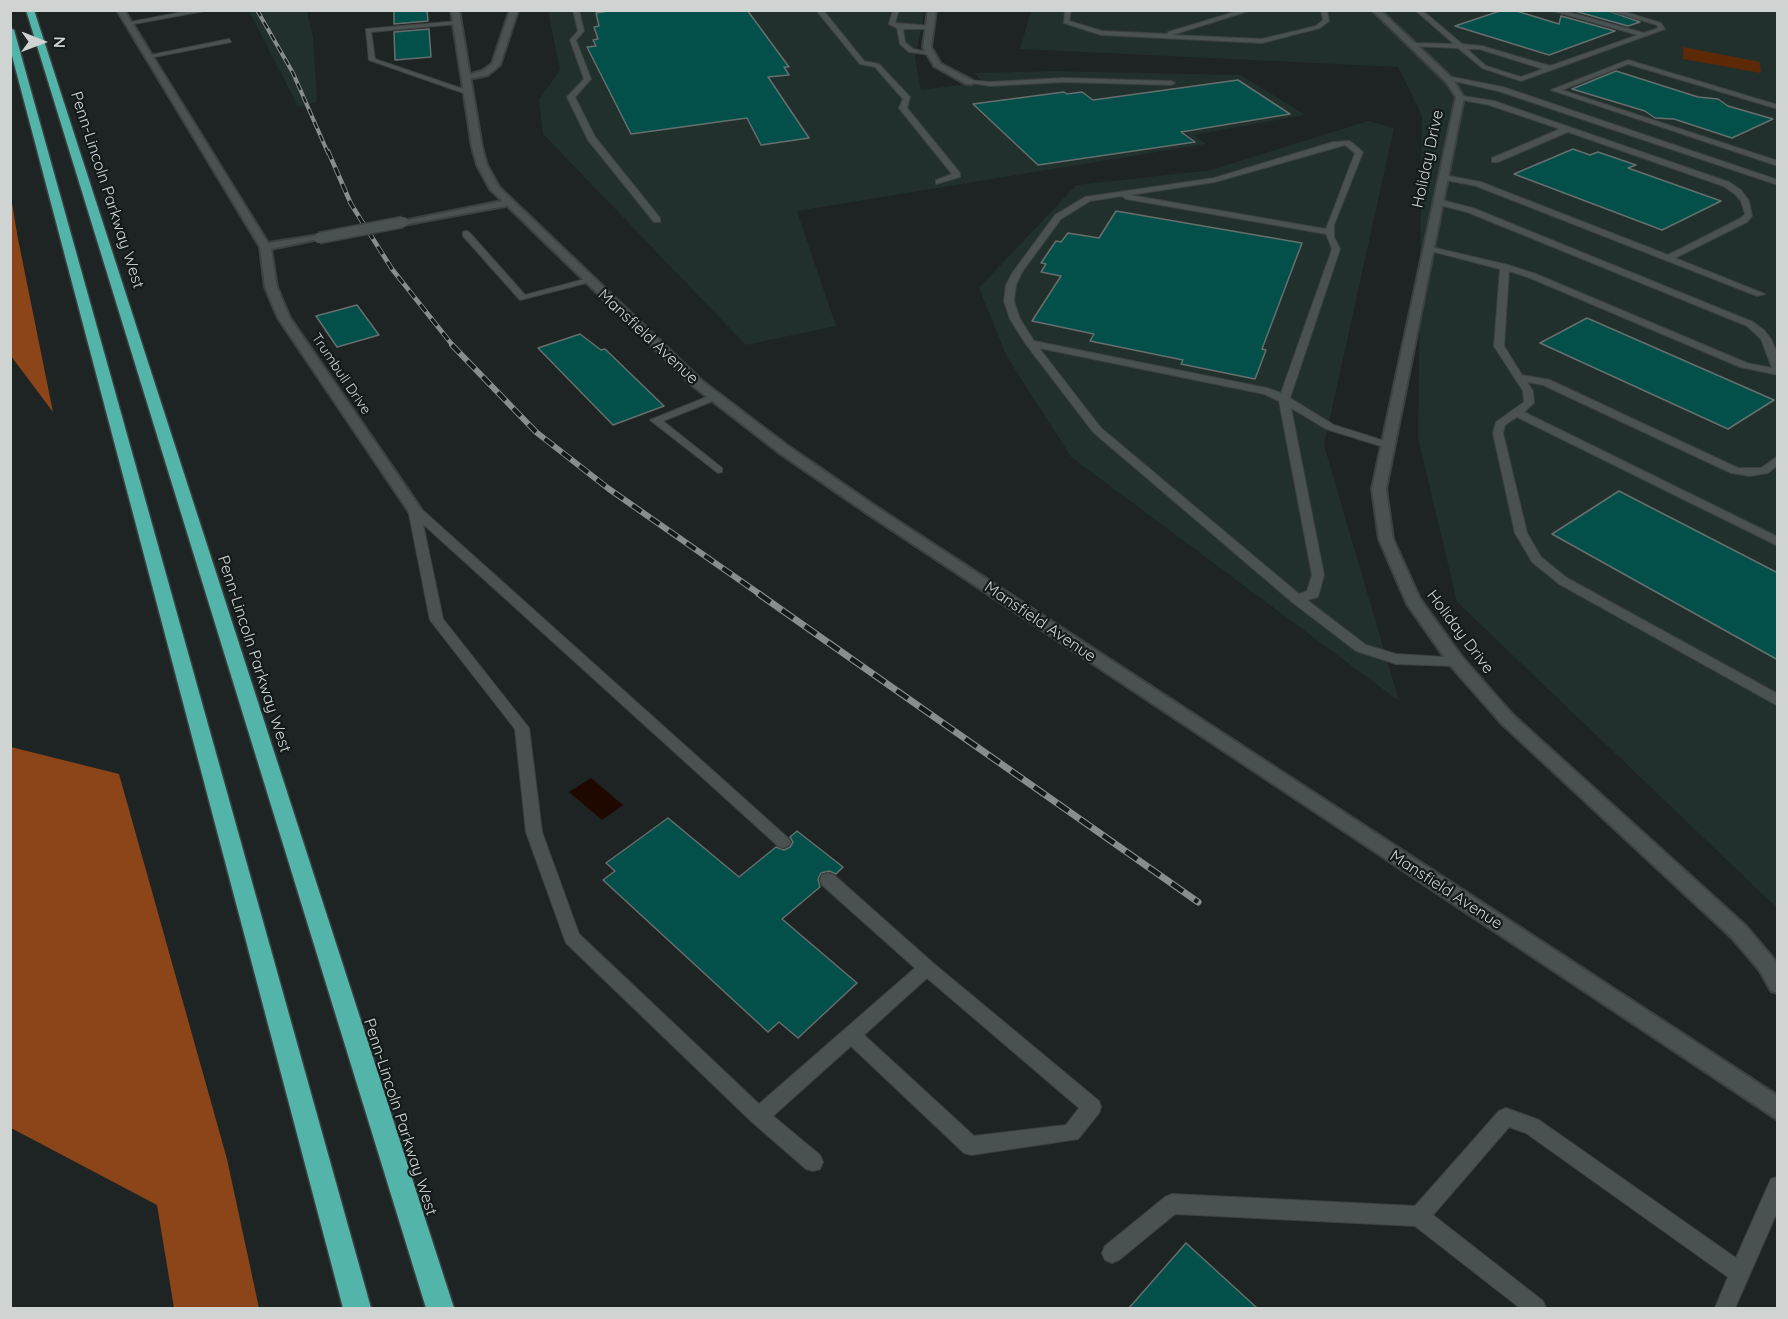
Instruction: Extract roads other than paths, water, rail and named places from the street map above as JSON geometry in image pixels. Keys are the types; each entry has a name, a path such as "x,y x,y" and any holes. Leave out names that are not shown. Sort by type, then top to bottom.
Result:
{"highway":[{"name":"Penn-Lincoln Parkway West","path":"30,10 440,1308"},
{"path":"10,30 357,1308"}],"street":[{"name":"Trumbull Drive","path":"120,10 265,248 271,287 284,318 414,509"},
{"name":"Mansfield Avenue","path":"455,10 482,165 495,189 589,281 714,397 783,449 883,518 1778,1109"},
{"path":"467,78 485,73 496,65 514,10"},
{"path":"932,10 927,47 938,66 969,82"},
{"name":"Holiday Drive","path":"1375,10 1447,78 1460,98 1378,489 1386,539 1413,600 1456,661 1507,719 1739,932 1767,965 1778,984"},
{"path":"265,248 507,203"}],"lane":[{"path":"128,23 207,10"},
{"path":"576,10 581,31 573,40 588,79 571,97 591,138 657,220"},
{"path":"819,10 862,63 877,65 907,99 903,108 957,175 939,182"},
{"path":"897,10 892,24 900,27 930,27"},
{"path":"1068,10 1066,22 1101,33 1262,41 1318,27 1326,21 1324,10"},
{"path":"1158,36 1249,10"},
{"path":"1418,10 1484,67 1521,80 1662,29 1659,24 1611,10"},
{"path":"1552,10 1644,36"},
{"path":"457,22 368,30 372,60 469,94"},
{"path":"900,27 903,43 911,51 931,54"},
{"path":"149,57 229,41"},
{"path":"1412,45 1480,47 1551,69"},
{"path":"1778,107 1628,62 1555,90 1778,166"},
{"path":"1447,78 1500,89 1778,183"},
{"path":"969,82 990,84 1064,81 1170,83"},
{"path":"1460,98 1491,103 1568,129 1726,184 1738,192 1745,201 1749,214 1744,220 1668,258"},
{"path":"1495,160 1568,129"},
{"path":"1297,599 1313,594 1318,575 1284,399 1336,249 1330,225 1359,152 1347,143 1336,144 1215,180 1088,199 1058,217 1018,272 1011,285 1009,301 1015,319 1030,344 1097,430 1297,599 1361,648 1396,659 1456,661"},
{"path":"1759,176 1778,166"},
{"path":"1444,177 1478,184 1760,294"},
{"path":"1112,194 1330,232"},
{"path":"1427,249 1505,267 1533,276 1744,365 1778,370 1766,339 1750,324 1470,210 1438,202"},
{"path":"466,234 523,298 589,281"},
{"path":"1505,267 1499,346 1528,391 1529,403 1518,413 1500,423 1498,433 1521,533 1536,559 1563,581 1778,701"},
{"path":"1030,344 1267,391 1330,427 1387,445"},
{"path":"1518,378 1546,382 1735,471 1750,473 1764,471 1778,459"},
{"path":"714,397 655,420 718,470"},
{"path":"1518,413 1778,543"},
{"path":"414,509 783,842"},
{"path":"414,509 437,620 522,728 534,832 572,938 759,1116 813,1162"},
{"path":"828,880 927,968 1092,1107 1071,1132 971,1146 851,1035"},
{"path":"759,1116 927,968"},
{"path":"1419,1216 1506,1118 1532,1126 1740,1273"},
{"path":"1725,1308 1778,1186"},
{"path":"1113,1253 1172,1204 1419,1216 1536,1308"}],"railway":[{"path":"257,10 293,73 328,153"},
{"path":"328,151 351,204 392,269 454,347"},
{"path":"452,345 536,432 609,489 761,595"},
{"path":"759,594 1198,902"}]}
